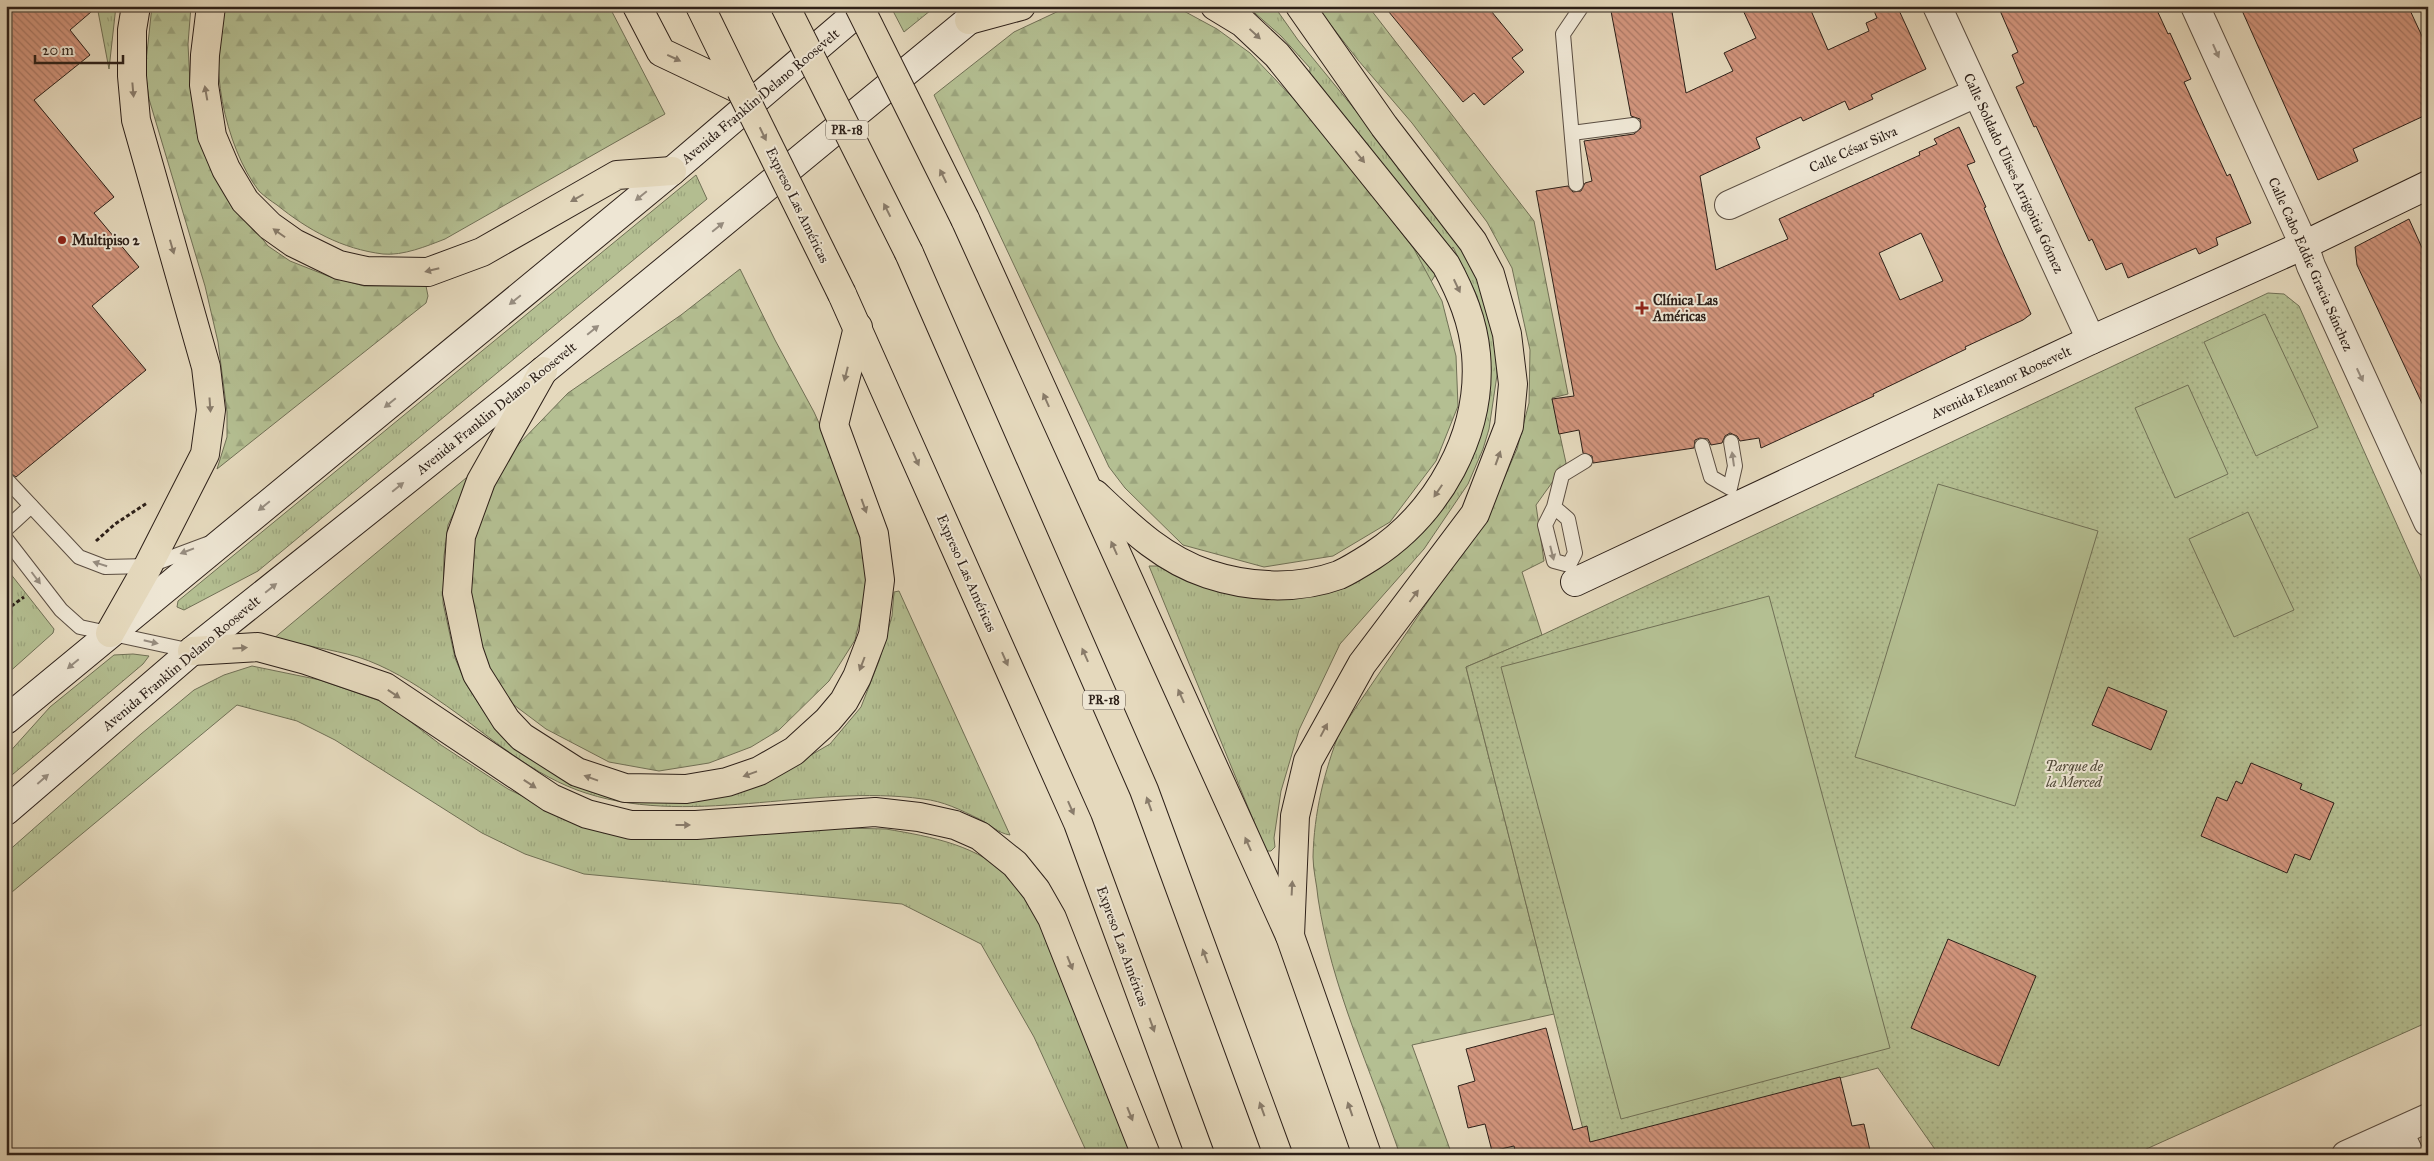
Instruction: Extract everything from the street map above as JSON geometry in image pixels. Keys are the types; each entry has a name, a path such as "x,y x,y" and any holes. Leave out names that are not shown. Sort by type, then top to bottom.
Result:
{"highway":[{"path":"110,632 148,566 205,454 211,410 206,367 136,120 132,76 132,30 136,6"},
{"path":"212,6 205,55 204,85 212,136 226,169 245,200 270,226 294,243 339,265 366,271 428,272 482,252 617,175 672,171"},
{"path":"637,6 661,52 741,90"},
{"name":"Expreso Las Américas","path":"700,6 858,326 1078,823 1200,1155"},
{"name":"PR-18","path":"785,6 909,253 1144,790 1278,1155"},
{"path":"860,6 965,219 1290,936 1367,1155"},
{"path":"978,13 1021,6"},
{"path":"1085,486 1147,541 1165,554 1189,566 1208,574 1246,583 1274,586 1296,585 1339,575 1389,545 1421,514 1438,492 1450,472 1466,437 1473,407 1476,355 1466,309 1458,287 1446,265 1277,55 1243,23 1214,6"},
{"path":"1290,936 1295,816 1308,761 1362,664 1475,514 1509,426 1513,384 1507,334 1490,274 1473,242 1384,126 1300,6"},
{"path":"543,371 481,481 461,536 457,593 469,651 477,674 506,720 522,737 576,772 626,788 686,790 727,782 751,774 794,751 828,720 844,701 857,678 873,635 880,580 874,534 834,425 858,326"},
{"path":"192,651 258,647 306,660 385,688 551,798 587,814 613,821 631,825 696,824 875,812 919,817 956,825 980,836 1015,864 1036,890 1052,918 1146,1155"}],"main road":[{"name":"Avenida Franklin Delano Roosevelt","path":"6,720 110,632 672,171 865,6"},
{"name":"Calle Soldado Ulises Arrigoitia Gómez","path":"1937,6 2091,340"},
{"name":"Calle Cabo Eddie Gracia Sánchez","path":"2196,6 2304,245 2310,266 2428,522"},
{"name":"Avenida Franklin Delano Roosevelt","path":"6,811 192,651 543,371 978,13"},
{"name":"Calle César Silva","path":"1729,205 1976,93"},
{"name":"Avenida Eleanor Roosevelt","path":"1572,574 1733,497 2304,245 2428,185"},
{"path":"2346,1155 2405,1143 2428,1118"}],"lane":[{"path":"1576,184 1563,34 1582,6"},
{"path":"1572,133 1633,125"},
{"path":"1730,442 1735,466 1733,497"},
{"path":"1702,446 1711,478 1733,497"},
{"path":"1572,574 1554,561 1545,525 1554,507 1562,475 1585,461"},
{"path":"6,479 79,557 106,567 148,566 227,537"},
{"path":"6,528 31,506"},
{"path":"1554,507 1568,519 1574,553 1572,574"},
{"path":"6,539 61,610 80,627 192,651"}],"green space":[{"path":"97,6 116,6 109,69"},
{"path":"152,6 191,6 188,44 190,84 198,135 233,202 268,246 290,261 328,276 364,286 426,286 428,296 426,303 217,469 227,437 227,412 218,342 205,286 149,99 145,71"},
{"path":"227,6 609,6 665,114 445,239 415,250 391,254 353,248 326,237 289,214 261,193 247,173 228,127 219,76 218,51 221,27"},
{"path":"899,6 936,6 904,32 893,11"},
{"path":"1089,6 1159,6 1182,10 1217,29 1250,53 1311,117 1414,249 1442,301 1456,356 1458,406 1436,461 1390,522 1333,556 1264,567 1183,545 1125,488 1109,467 934,95 1014,32 1063,9"},
{"path":"1247,6 1274,6 1298,40 1410,177 1473,263 1494,331 1497,375 1489,429 1483,449 1468,484 1424,549 1340,644 1299,730 1281,791 1274,838 1275,847 1271,851 1266,851 1149,566 1161,566 1211,589 1267,600 1332,592 1382,566 1417,537 1461,481 1474,453 1481,428 1486,333 1477,296 1453,247 1291,503 1310,68 1281,36"},
{"path":"1316,6 1368,6 1534,221 1568,394 1552,398 1566,463 1536,505 1544,561 1522,572 1542,635 1466,667 1554,1014 1412,1045 1452,1155 1400,1155 1353,1028 1332,964 1324,931 1313,862 1315,825 1329,762 1340,731 1490,510 1517,449 1529,403 1530,350 1512,268 1487,222 1412,123 1358,60"},
{"path":"696,175 707,199 258,571 184,610 177,607 178,601"},
{"path":"740,269 775,340 814,412 845,480 859,527 869,582 855,640 829,681 779,730 751,747 709,763 659,771 609,762 546,729 506,699 485,666 466,590 478,515 512,451 568,393 681,315"},
{"name":"Parque de la Merced","path":"2268,293 2284,294 2299,306 2428,594 2428,1022 2133,1155 1939,1155 1878,1068 1587,1145 1466,667 1542,635"},
{"path":"2265,314 2318,427 2256,456 2204,342"},
{"path":"2188,385 2228,474 2175,498 2135,408"},
{"path":"471,477 448,525 444,556 443,603 455,658 466,684 486,715 578,784 780,773 830,744 861,707 879,661 892,616 894,592 899,591 1010,835 952,806 923,799 837,796 704,806 661,806 618,801 577,790 539,772 429,694 379,665 348,654 273,639 466,478"},
{"path":"1938,484 2098,531 2015,806 1855,757"},
{"path":"2248,512 2294,610 2234,637 2189,539"},
{"path":"6,568 54,629 53,633 6,675 12,612 6,584"},
{"path":"1769,596 1890,1048 1621,1119 1501,667"},
{"path":"133,654 149,656 143,664 6,780 6,756 50,707 114,655"},
{"path":"252,666 320,680 386,703 441,745 508,789 576,822 886,829 938,839 985,858 1018,884 1040,913 1137,1155 1088,1155 1034,1037 981,944 902,904 584,874 525,854 482,833 335,740 297,721 237,705 6,897 6,853 194,690 224,675"}],"building":[{"name":"Multipiso 2","path":"6,6 98,6 70,30 90,55 34,100 114,197 94,213 139,267 92,306 146,370 16,477 6,470"},
{"path":"1384,6 1487,6 1523,50 1512,58 1524,72 1484,105 1474,93 1463,102"},
{"path":"1610,6 1671,6 1686,93 1733,71 1724,53 1756,38 1741,6 1809,6 1828,50 1869,31 1866,23 1877,18 1872,6 1897,6 1926,69 1871,95 1873,99 1849,110 1845,101 1803,121 1801,117 1756,138 1760,148 1700,176 1716,270 1788,239 1779,219 1920,155 1919,152 1937,144 1934,139 1959,127 1975,162 1967,165 2031,314 2023,320 1965,347 1966,349 1873,394 1874,396 1761,448 1759,438 1740,441 1737,436 1730,433 1725,436 1722,443 1711,445 1708,439 1700,438 1695,440 1694,448 1593,463 1592,456 1583,453 1579,430 1559,434 1552,399 1574,396 1536,191 1568,186 1573,192 1581,191 1585,183 1592,181 1584,141 1634,134 1641,128 1640,119 1631,116","holes":["1921,233 1943,281 1900,300 1879,253"]},
{"path":"1998,6 2155,6 2168,34 2170,33 2191,79 2184,82 2227,176 2230,174 2251,223 2216,238 2218,245 2199,254 2196,248 2128,278 2122,263 2106,270 2092,239 2089,241 2016,87 2024,83 2012,55 2018,52"},
{"path":"2240,6 2408,6 2428,49 2428,114 2353,149 2358,161 2318,180"},
{"path":"2409,219 2428,261 2428,416 2357,265 2355,247"},
{"path":"2108,687 2167,711 2151,750 2092,725"},
{"path":"2251,763 2302,784 2300,789 2334,803 2310,860 2295,854 2287,873 2201,836 2217,797 2227,801 2236,781 2242,784"},
{"path":"1948,939 2036,976 1999,1066 1911,1028"},
{"path":"1546,1028 1573,1130 1587,1126 1590,1142 1840,1077 1852,1126 1864,1124 1871,1155 1516,1155 1514,1146 1492,1151 1485,1124 1468,1128 1458,1086 1475,1081 1466,1049"}],"place":[{"name":"Multipiso 2","path":"62,240"},
{"name":"Clínica Las Américas","path":"1642,308"}]}
